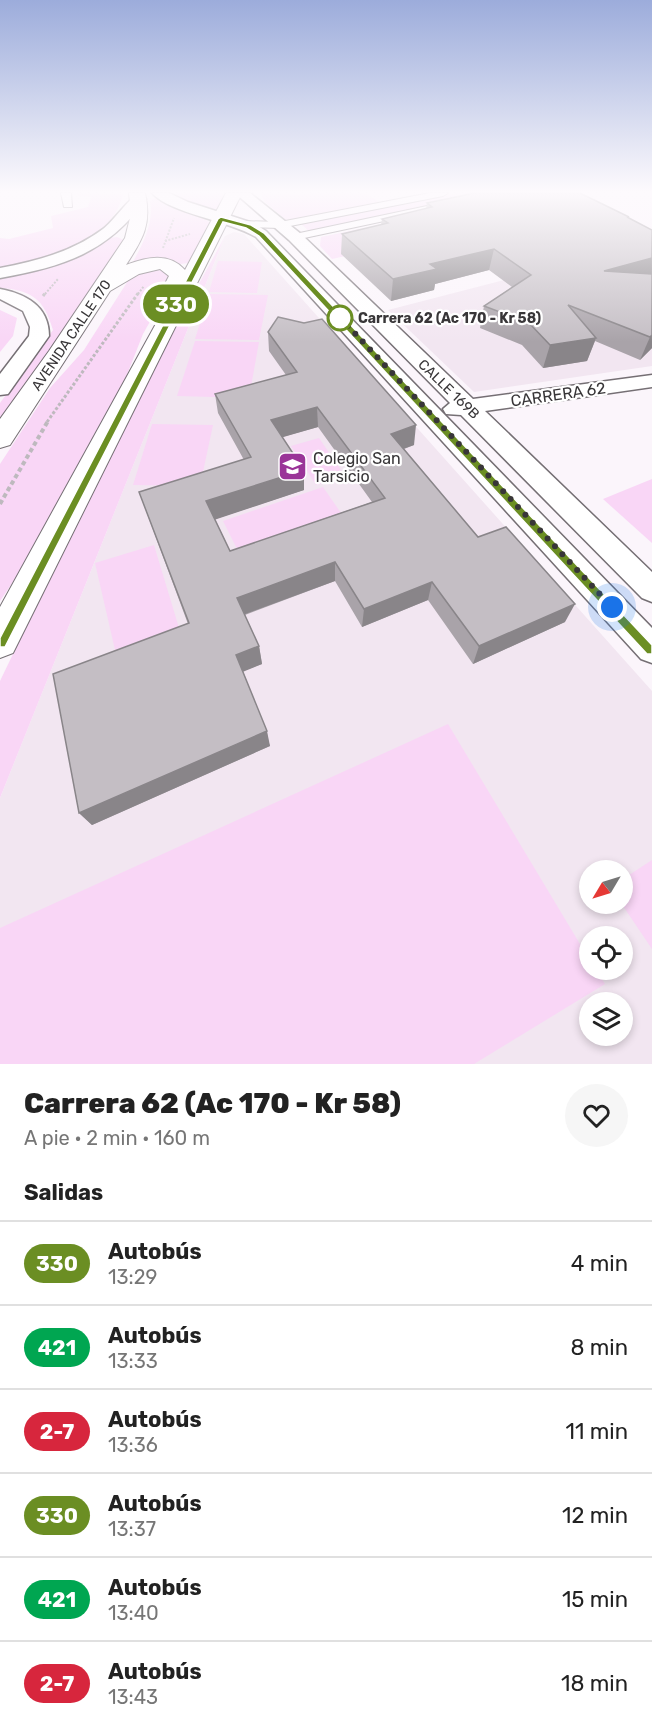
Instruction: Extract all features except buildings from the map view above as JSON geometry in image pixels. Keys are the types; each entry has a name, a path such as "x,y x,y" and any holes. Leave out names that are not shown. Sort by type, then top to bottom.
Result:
{"main road":[{"path":"0,273 55,261 96,243"},
{"name":"AVENIDA CALLE 170","path":"0,439 104,287 131,243"},
{"path":"0,642 142,369 218,243"},
{"name":"CALLE 169B","path":"269,243 652,649"},
{"name":"CALLE 169B","path":"299,243 652,590"},
{"path":"104,287 130,270 158,264 169,266 179,275 160,316 142,369"},
{"path":"0,294 19,299 27,304 39,319 39,336 0,389"},
{"name":"CARRERA 62","path":"429,413 652,381"}],"path":[{"path":"0,504 54,410 117,325 158,264 164,243"}],"shaded area":[{"path":"0,243 83,243 56,255 0,270"},
{"path":"96,243 125,243 0,423 0,403 53,330 45,311 35,298 21,291 0,288 0,277"},
{"path":"142,243 199,243 188,263 181,264 154,260 133,262"},
{"name":"Colegio San Tarsicio","path":"222,243 252,243 652,691 652,1064 0,1064 0,798"},
{"path":"222,243 0,798 0,681 136,399"},
{"path":"320,243 406,243 332,259 320,246"},
{"path":"640,245 652,251 652,366 474,392 388,310"},
{"path":"218,261 262,262 257,293 209,292"},
{"path":"149,269 171,272 171,284 143,334 117,400 34,551 0,601 0,464 50,388 84,350 131,276"},
{"path":"209,294 268,295 259,340 195,339"},
{"path":"0,310 17,318 13,336 0,352"},
{"path":"195,341 259,342 249,398 177,396"},
{"path":"152,424 213,425 200,486 133,485"},
{"path":"319,438 345,476 316,485 291,446"},
{"path":"652,479 652,543 603,499"},
{"path":"323,487 348,523 243,561 223,521"},
{"path":"154,545 179,628 115,650 95,563"},
{"path":"448,724 579,942 579,980 602,980 605,984 592,992 579,992 579,1000 474,1064 0,1064 0,928"},
{"path":"652,860 652,949 628,914 633,914 633,872"}],"bus line":[{"name":"330","path":"0,643 208,243"},
{"name":"330","path":"269,243 652,649"}],"place":[{"name":"Carrera 62 (Ac 170 - Kr 58)","path":"340,318"},
{"name":"Colegio San Tarsicio","path":"292,467"}],"route":[{"path":"340,318 333,310 612,607"}]}
